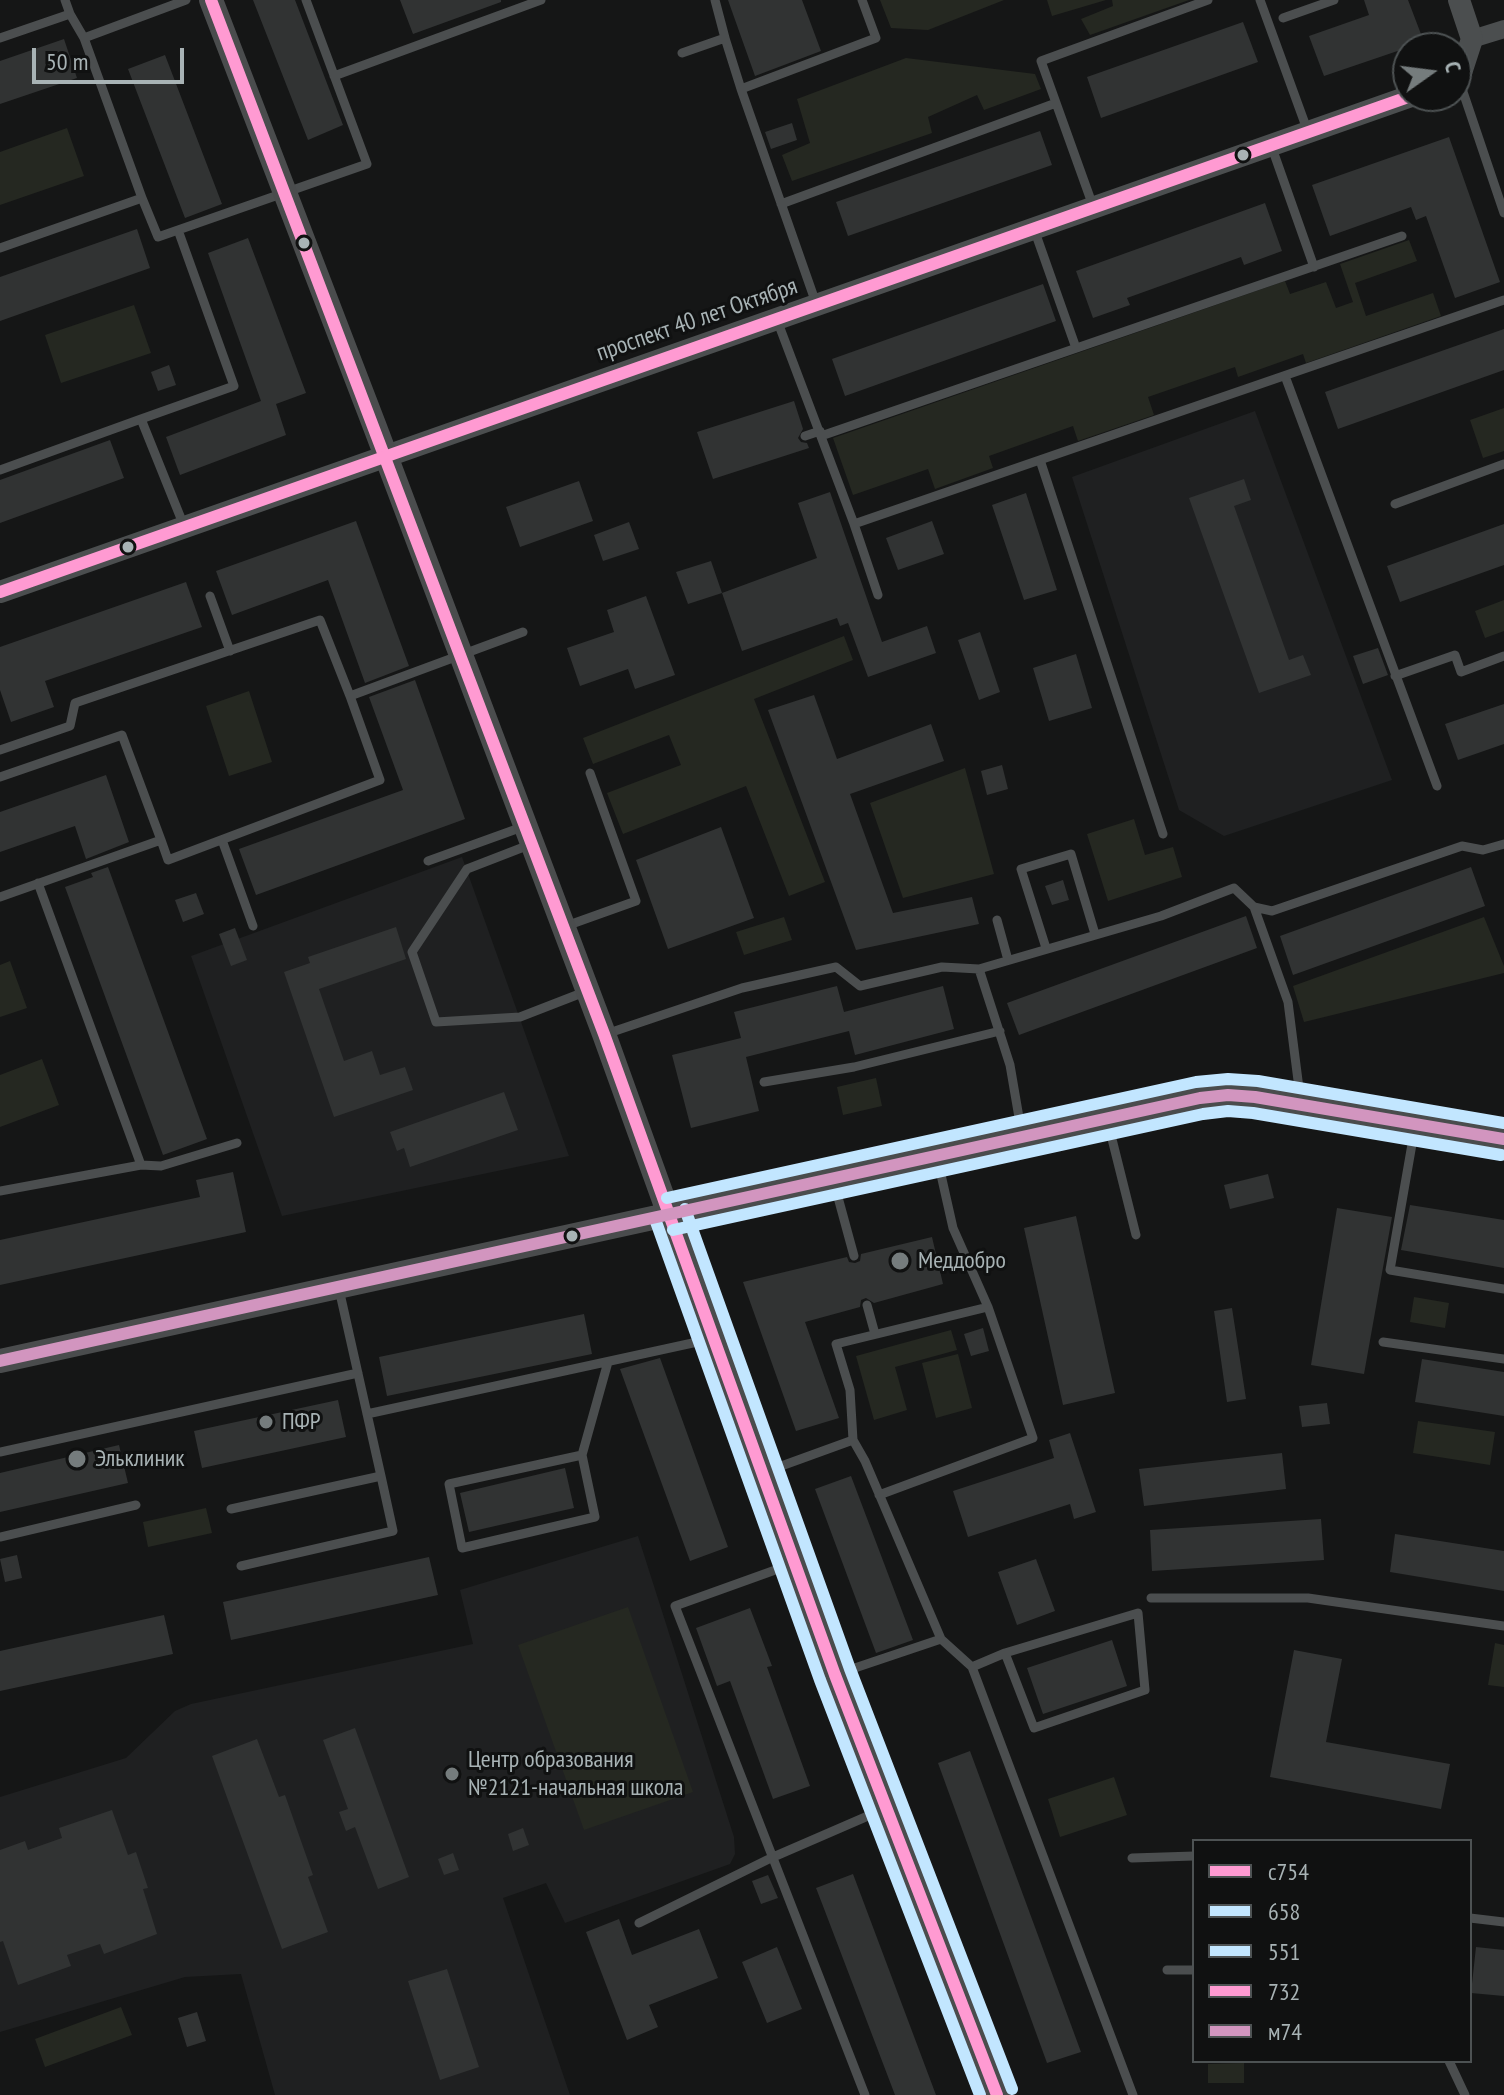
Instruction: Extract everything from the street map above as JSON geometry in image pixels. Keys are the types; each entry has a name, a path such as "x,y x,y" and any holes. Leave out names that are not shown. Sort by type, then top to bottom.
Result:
{"main road":[{"path":"211,0 604,1034 835,1675 997,2095"},
{"path":"0,1361 1200,1098 1228,1095 1255,1097 1504,1139"}],"street":[{"path":"1459,0 1470,32"},
{"path":"1472,39 1504,29"},
{"name":"проспект 40 лет Октября","path":"0,592 1392,103"}],"lane":[{"path":"65,0 84,38 158,237 367,164 306,0"},
{"path":"84,38 186,0"},
{"path":"334,76 541,0"},
{"path":"715,0 741,89 817,306"},
{"path":"741,89 876,38 862,0"},
{"path":"1093,208 1041,61 1208,0"},
{"path":"1260,0 1308,132"},
{"path":"1283,18 1334,0"},
{"path":"0,38 70,14"},
{"path":"682,53 725,38"},
{"path":"781,204 1056,103"},
{"path":"1468,112 1504,213"},
{"path":"1271,145 1314,267"},
{"path":"0,248 142,198"},
{"path":"1034,229 1076,348"},
{"path":"0,470 234,386 178,230"},
{"path":"805,436 820,434 1402,236"},
{"path":"854,524 1504,300"},
{"path":"777,320 878,595"},
{"path":"1285,376 1437,786"},
{"path":"141,419 184,527"},
{"path":"1040,460 1163,834"},
{"path":"1395,504 1504,464"},
{"path":"210,596 230,651"},
{"path":"0,750 70,726 75,703 320,620 380,780 168,860 122,735 0,777"},
{"path":"350,696 523,632"},
{"path":"1395,676 1455,655 1461,672 1504,656"},
{"path":"563,927 636,901 590,773"},
{"path":"428,861 528,835"},
{"path":"528,835 467,869 412,952 436,1022 520,1017 587,991"},
{"path":"0,897 161,840"},
{"path":"222,840 253,926"},
{"path":"1254,907 1272,911 1462,846 1483,850 1504,844"},
{"path":"1046,948 1021,869 1071,854 1095,934"},
{"path":"38,883 141,1165"},
{"path":"604,1034 742,988 836,967 860,986 942,967 979,969 1161,916 1234,888 1254,907 1288,1002 1301,1105"},
{"path":"997,920 1008,960"},
{"path":"979,969 1010,1065 1022,1139"},
{"path":"764,1082 854,1067 1000,1031"},
{"path":"1107,1119 1136,1235"},
{"path":"1415,1125 1390,1270 1504,1289"},
{"path":"0,1191 141,1165 161,1166 237,1143"},
{"path":"879,1495 1033,1438 988,1307 953,1228 937,1157"},
{"path":"833,1179 854,1256"},
{"path":"241,1566 393,1531 339,1286"},
{"path":"867,1305 875,1334"},
{"path":"988,1307 836,1344 850,1390 853,1440 865,1461 941,1639 972,1667 1133,2095"},
{"path":"367,1414 714,1338"},
{"path":"1383,1342 1504,1359"},
{"path":"582,1455 449,1484 462,1548 595,1517 582,1455 608,1362"},
{"path":"0,1452 358,1373"},
{"path":"762,1473 853,1440"},
{"path":"231,1509 381,1476"},
{"path":"0,1537 136,1505"},
{"path":"795,1563 675,1606 865,2095"},
{"path":"1151,1598 1308,1598 1504,1626"},
{"path":"972,1667 1005,1653 1138,1613 1145,1690 1034,1728 1005,1653"},
{"path":"835,1675 941,1639"},
{"path":"639,1923 771,1858 887,1808"},
{"path":"1132,1858 1192,1856"},
{"path":"1472,1918 1504,1922"},
{"path":"1167,1970 1192,1970"},
{"path":"1450,2063 1465,2095"}],"shaded area":[{"path":"880,0 1004,0 928,30 891,28"},
{"path":"1047,0 1106,0 1052,16"},
{"path":"1112,0 1189,0 1090,35 1081,19 1113,6"},
{"path":"906,58 1035,74 1041,89 984,110 977,95 928,117 932,133 792,181 782,155 810,143 797,99"},
{"path":"67,128 84,176 0,205 0,152"},
{"path":"1409,240 1417,261 1355,283 1366,316 1433,293 1441,316 1306,363 1303,354 1238,377 1235,367 1148,397 1154,415 1078,441 1073,426 989,456 993,468 935,489 928,469 853,495 833,438 1285,281 1290,294 1326,282 1336,308 1353,302 1340,264"},
{"path":"134,305 151,353 61,383 45,335"},
{"path":"1504,408 1504,451 1483,458 1470,420"},
{"path":"1255,411 1392,780 1224,836 1179,810 1072,477"},
{"path":"1504,600 1504,631 1485,638 1475,611"},
{"path":"844,636 853,660 754,699 825,882 789,896 746,786 623,834 607,793 681,765 669,735 593,764 583,738"},
{"path":"249,691 272,762 229,776 206,706"},
{"path":"965,768 994,874 903,898 870,803"},
{"path":"1134,819 1145,855 1173,847 1182,877 1108,901 1087,834"},
{"path":"462,857 569,1156 282,1216 191,956"},
{"path":"784,917 792,940 744,955 736,932"},
{"path":"1484,917 1504,973 1304,1022 1293,986"},
{"path":"10,961 27,1008 0,1017 0,965"},
{"path":"42,1059 59,1105 0,1127 0,1075"},
{"path":"876,1078 882,1106 843,1115 837,1087"},
{"path":"1414,1297 1449,1303 1445,1328 1410,1322"},
{"path":"951,1330 957,1350 895,1367 907,1410 874,1420 856,1356"},
{"path":"958,1354 972,1408 936,1418 922,1363"},
{"path":"1418,1421 1495,1432 1490,1465 1413,1453"},
{"path":"206,1508 212,1533 148,1547 143,1522"},
{"name":"Центр образования №2121-начальная школа","path":"638,1536 734,1837 735,1854 730,1864 565,1923 546,1883 503,1898 570,2095 275,2095 241,1974 185,1977 0,2032 0,1797 126,1758 175,1711 191,1704 473,1644 460,1590"},
{"path":"628,1607 693,1792 584,1830 518,1645"},
{"path":"1495,1643 1504,1645 1504,1687 1488,1685"},
{"path":"1114,1777 1127,1815 1060,1837 1048,1799"},
{"path":"121,2007 132,2035 45,2067 35,2039"},
{"path":"1244,2063 1244,2083 1208,2083 1208,2064"}],"building":[{"path":"253,0 295,0 343,125 308,140"},
{"path":"400,0 501,0 501,2 413,34"},
{"path":"728,0 802,0 821,51 755,76"},
{"path":"1364,0 1408,0 1420,32 1392,32 1392,53 1324,76 1309,36 1369,15"},
{"path":"1243,22 1258,62 1101,118 1087,77"},
{"path":"64,39 77,78 0,104 0,61"},
{"path":"165,55 222,204 185,218 128,69"},
{"path":"792,123 797,140 771,149 765,132"},
{"path":"1040,131 1052,165 848,236 836,202"},
{"path":"1449,137 1500,282 1455,298 1426,216 1416,220 1411,207 1330,236 1312,185"},
{"path":"1265,203 1282,251 1244,265 1241,257 1127,298 1130,305 1093,318 1076,271"},
{"path":"137,229 150,268 0,321 0,277"},
{"path":"248,238 306,393 276,404 286,435 180,475 166,437 261,401 208,253"},
{"path":"1043,284 1056,321 845,396 832,359"},
{"path":"1504,329 1504,370 1338,429 1325,392"},
{"path":"169,365 176,385 158,391 151,372"},
{"path":"794,401 803,429 798,438 809,448 713,479 697,432"},
{"path":"110,440 124,478 0,523 0,480"},
{"path":"1244,479 1251,500 1234,506 1289,660 1303,655 1311,675 1259,693 1189,498"},
{"path":"579,481 593,521 520,547 506,507"},
{"path":"830,492 882,642 927,626 936,653 868,677 848,623 840,626 837,618 742,651 722,593 817,558 798,503"},
{"path":"1026,493 1057,590 1024,600 992,505"},
{"path":"356,521 409,666 365,683 328,580 232,615 216,571"},
{"path":"932,521 944,554 898,570 886,538"},
{"path":"629,522 639,549 603,561 594,535"},
{"path":"1504,524 1504,565 1400,602 1387,566"},
{"path":"711,561 722,593 688,604 676,572"},
{"path":"186,582 202,627 45,681 54,707 11,722 0,690 0,647"},
{"path":"646,596 675,675 635,689 628,669 580,686 567,648 614,632 607,610"},
{"path":"980,632 1000,692 979,700 958,640"},
{"path":"1378,648 1388,675 1363,684 1353,656"},
{"path":"1076,654 1092,708 1049,721 1033,668"},
{"path":"415,680 465,819 256,895 239,849 403,790 369,697"},
{"path":"814,695 837,759 931,724 944,761 850,794 893,913 972,897 979,924 856,950 768,710"},
{"path":"1504,704 1504,744 1458,760 1445,724"},
{"path":"1002,765 1008,789 987,795 981,771"},
{"path":"106,775 129,842 86,859 75,826 0,852 0,812"},
{"path":"721,827 754,918 668,949 636,860"},
{"path":"108,867 207,1139 163,1155 65,887 93,877 91,873"},
{"path":"1471,867 1485,906 1293,975 1280,936"},
{"path":"1063,880 1069,900 1052,905 1045,886"},
{"path":"196,893 204,914 183,922 175,900"},
{"path":"1246,916 1257,948 1019,1035 1007,1003"},
{"path":"396,927 406,959 319,989 344,1061 372,1051 380,1075 405,1067 413,1090 334,1117 284,972 310,963 308,957"},
{"path":"235,928 247,960 231,966 219,934"},
{"path":"837,986 844,1012 943,986 954,1029 855,1055 849,1031 746,1057 759,1111 691,1128 672,1055 741,1038 734,1012"},
{"path":"504,1092 518,1130 410,1167 404,1148 397,1151 390,1132"},
{"path":"233,1172 246,1232 0,1285 0,1240 200,1197 196,1180"},
{"path":"1268,1174 1274,1198 1230,1209 1224,1185"},
{"path":"1410,1205 1504,1220 1504,1268 1401,1250"},
{"path":"1337,1208 1392,1217 1364,1374 1311,1365"},
{"path":"1076,1216 1115,1393 1063,1405 1024,1228"},
{"path":"932,1237 943,1284 874,1303 866,1298 861,1300 860,1307 805,1322 839,1418 796,1431 743,1282 847,1257 849,1262 855,1263 860,1261 861,1254"},
{"path":"1232,1308 1246,1399 1227,1402 1214,1311"},
{"path":"584,1314 592,1354 387,1396 379,1357"},
{"path":"983,1328 989,1351 971,1356 964,1334"},
{"path":"660,1358 728,1547 690,1561 620,1369"},
{"path":"1422,1359 1504,1372 1504,1416 1415,1402"},
{"path":"338,1400 346,1437 202,1468 194,1431"},
{"path":"1327,1403 1330,1424 1302,1427 1299,1406"},
{"path":"1070,1433 1096,1512 1074,1519 1070,1504 968,1537 953,1491 1054,1458 1049,1440"},
{"path":"119,1445 128,1483 0,1512 0,1473"},
{"path":"1282,1453 1286,1489 1144,1506 1139,1469"},
{"path":"565,1468 574,1508 469,1532 460,1493"},
{"path":"851,1476 913,1640 876,1653 815,1489"},
{"path":"1321,1519 1324,1560 1152,1571 1150,1530"},
{"path":"1395,1534 1504,1551 1504,1591 1390,1572"},
{"path":"17,1555 22,1578 5,1582 0,1559"},
{"path":"429,1557 438,1595 231,1640 223,1602"},
{"path":"1036,1559 1055,1611 1017,1625 998,1572"},
{"path":"750,1608 772,1666 767,1667 810,1786 773,1799 730,1681 717,1686 696,1628"},
{"path":"164,1615 173,1654 0,1691 0,1651"},
{"path":"1112,1640 1127,1686 1043,1714 1027,1668"},
{"path":"1294,1650 1342,1659 1326,1742 1450,1764 1441,1809 1270,1777"},
{"path":"355,1728 409,1877 378,1889 355,1827 346,1831 339,1812 348,1809 323,1740"},
{"path":"257,1739 279,1797 285,1795 313,1875 308,1877 328,1932 282,1949 212,1756"},
{"path":"970,1751 1081,2052 1047,2063 938,1763"},
{"path":"112,1810 128,1855 136,1852 148,1888 143,1889 157,1934 104,1954 100,1944 67,1955 71,1966 18,1985 3,1941 0,1942 0,1850 25,1841 28,1850 62,1838 59,1828"},
{"path":"523,1828 529,1845 513,1851 508,1834"},
{"path":"453,1853 459,1870 444,1875 438,1859"},
{"path":"853,1874 936,2095 895,2095 816,1888"},
{"path":"768,1875 778,1898 761,1904 752,1881"},
{"path":"619,1919 632,1955 699,1929 718,1978 649,2005 658,2027 627,2040 586,1932"},
{"path":"777,1947 802,2009 767,2023 742,1962"},
{"path":"1476,1947 1504,1950 1504,1996 1472,1993"},
{"path":"447,1969 479,2067 440,2080 408,1981"},
{"path":"197,2012 206,2041 187,2047 178,2018"}],"transit line":[{"name":"с754","path":"211,0 604,1034 835,1675 997,2095"},
{"name":"732","path":"0,592 1392,103"},
{"name":"551","path":"667,1198 1196,1082 1228,1079 1258,1081 1504,1123"},
{"name":"м74","path":"0,1361 1200,1098 1228,1095 1255,1097 1504,1139"},
{"name":"658","path":"673,1230 1228,1111 1501,1155"},
{"name":"551","path":"685,1209 850,1669 1012,2089"},
{"name":"658","path":"655,1219 820,1680 980,2095"}],"place":[{"name":"Меддобро","path":"900,1261"},
{"name":"ПФР","path":"266,1422"},
{"name":"Эльклиник","path":"77,1459"},
{"name":"Центр образования №2121-начальная школа","path":"452,1774"}]}
